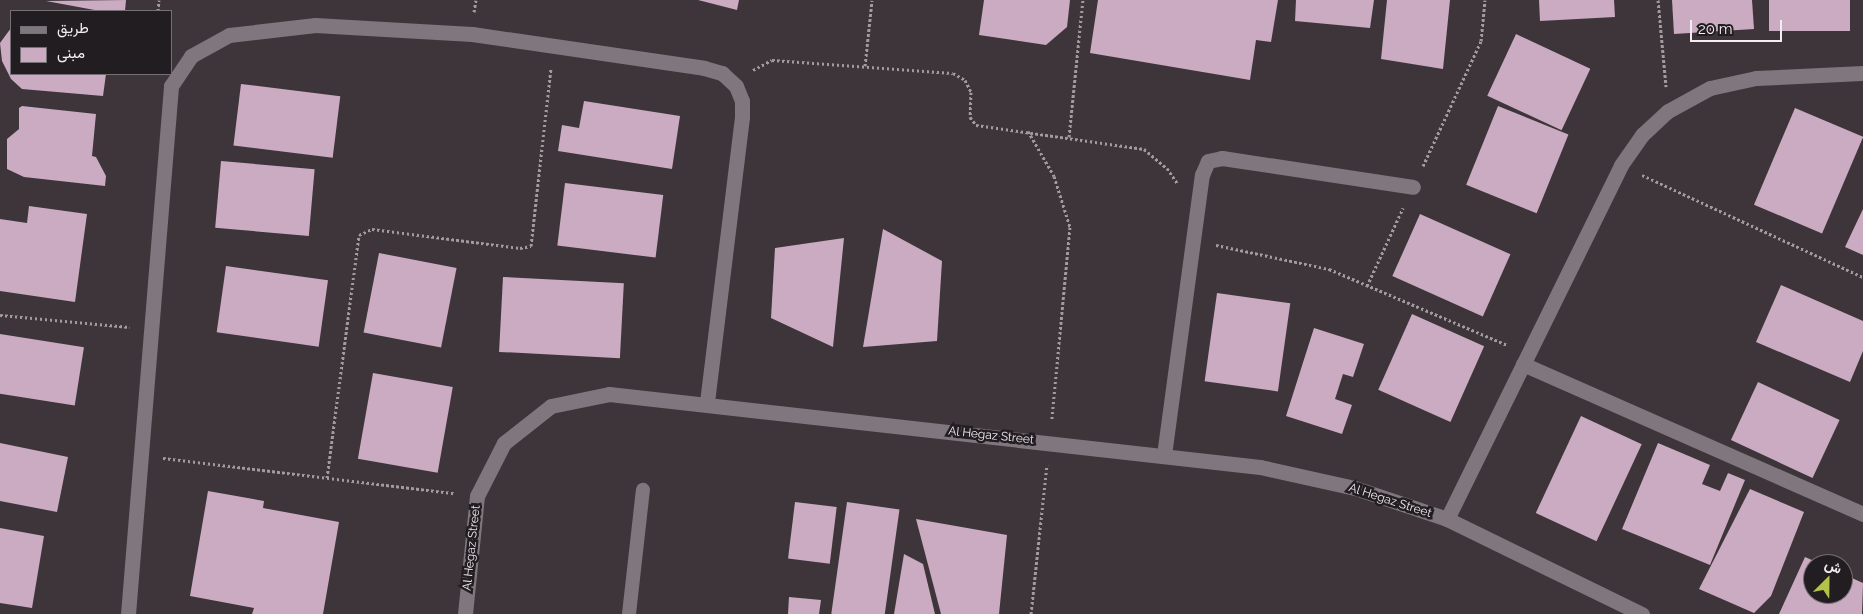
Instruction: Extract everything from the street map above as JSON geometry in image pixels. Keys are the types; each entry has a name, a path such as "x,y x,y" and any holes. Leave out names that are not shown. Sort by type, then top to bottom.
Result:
{"street":[{"path":"128,614 171,86 191,56 229,35 315,25 472,34 704,68 722,73 736,86 742,101 742,117 707,404"},
{"path":"1447,519 1621,165 1642,135 1668,111 1710,88 1756,78 1863,73"},
{"path":"1164,455 1202,175 1208,161 1222,158 1413,187"},
{"path":"1526,359 1863,514"},
{"name":"Al Hegaz Street","path":"465,614 477,496 504,443 551,406 609,394 1260,467 1355,488 1447,519 1642,614"}],"lane":[{"path":"629,614 643,490"}],"path":[{"path":"865,66 872,0"},
{"path":"1069,137 1083,0"},
{"path":"1367,286 1481,41 1485,0"},
{"path":"1658,0 1668,111"},
{"path":"327,478 359,235 372,229 520,248 531,246 553,46"},
{"path":"736,86 752,71 772,60 952,73 965,80 971,92 972,122 1144,149 1167,168 1180,187"},
{"path":"1027,130 1054,176 1070,227 1031,614"},
{"path":"1621,165 1863,277"},
{"path":"1193,240 1329,269 1526,359"},
{"path":"0,315 151,330"},
{"path":"141,456 477,496"}],"building":[{"path":"126,0 125,10 95,10 46,1"},
{"path":"698,0 739,0 737,10"},
{"path":"984,0 1070,0 1067,27 1046,45 979,35"},
{"path":"1098,0 1278,0 1271,42 1256,40 1250,80 1090,53"},
{"path":"1296,0 1374,0 1370,28 1295,21"},
{"path":"1387,0 1450,0 1443,69 1381,59"},
{"path":"1539,0 1614,0 1615,17 1540,21"},
{"path":"1672,0 1752,0 1754,29 1674,34"},
{"path":"1769,0 1850,0 1850,31 1769,31"},
{"path":"10,29 10,75 106,75 103,96 22,89 11,79 2,61 0,43"},
{"path":"1516,34 1590,69 1562,130 1487,96"},
{"path":"241,84 340,96 333,158 233,146"},
{"path":"584,101 680,116 672,169 558,151 562,125 579,128"},
{"path":"22,106 96,114 92,156 96,157 106,176 105,186 24,177 7,169 7,139 19,129 19,108"},
{"path":"1498,106 1568,134 1537,213 1466,185"},
{"path":"1795,108 1863,137 1822,234 1754,205"},
{"path":"221,161 315,169 309,236 215,228"},
{"path":"565,183 663,195 656,258 557,246"},
{"path":"29,206 87,214 75,302 0,291 0,219 27,223"},
{"path":"1863,209 1863,255 1845,247"},
{"path":"1420,214 1510,254 1483,316 1392,276"},
{"path":"883,229 942,261 937,341 863,347"},
{"path":"844,238 833,347 771,318 775,248"},
{"path":"379,253 457,268 441,348 364,333"},
{"path":"226,266 328,280 319,347 217,332"},
{"path":"503,277 624,283 620,358 499,352"},
{"path":"1781,285 1863,321 1863,351 1850,382 1756,342"},
{"path":"1217,293 1290,303 1278,391 1205,381"},
{"path":"1412,314 1484,346 1450,422 1378,390"},
{"path":"1314,328 1364,344 1353,377 1343,374 1335,399 1352,405 1342,434 1286,416"},
{"path":"0,334 84,347 75,406 0,394"},
{"path":"373,373 453,387 438,473 358,459"},
{"path":"1758,382 1840,420 1813,478 1731,440"},
{"path":"1581,416 1642,444 1597,541 1536,513"},
{"path":"0,443 68,457 57,512 0,501"},
{"path":"1658,443 1710,465 1702,484 1720,491 1728,473 1745,480 1710,565 1622,529"},
{"path":"1750,489 1804,512 1771,596 1754,613 1699,589"},
{"path":"208,491 264,501 263,508 339,522 323,614 252,614 254,608 190,596"},
{"path":"795,502 837,507 830,564 788,559"},
{"path":"847,502 899,509 885,614 831,614"},
{"path":"916,519 1007,535 999,614 941,614"},
{"path":"0,528 44,536 32,608 0,603"},
{"path":"904,554 923,564 935,614 894,614"},
{"path":"1803,561 1803,604 1853,604 1853,578 1863,583 1862,614 1779,614"},
{"path":"789,597 821,600 819,614 788,614"}]}
